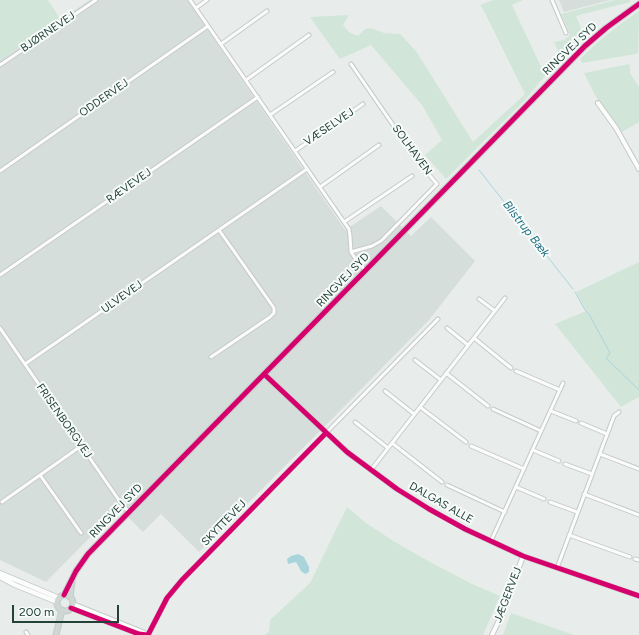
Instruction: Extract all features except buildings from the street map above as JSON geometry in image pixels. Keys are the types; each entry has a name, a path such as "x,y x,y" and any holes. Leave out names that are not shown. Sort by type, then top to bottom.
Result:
{"main road":[{"name":"RINGVEJ SYD","path":"63,598 81,562 585,46 606,28 639,4"},
{"path":"0,573 63,598"},
{"path":"0,577 15,585 72,600 72,606 64,611 57,635"},
{"path":"63,598 58,607 64,611"}],"street":[{"name":"BJØRNEVEJ","path":"0,65 96,0"},
{"name":"VÆSELVEJ","path":"190,0 349,229 351,252"},
{"path":"196,8 207,0"},
{"path":"552,0 566,33"},
{"path":"221,44 267,12"},
{"name":"ODDERVEJ","path":"0,171 208,26"},
{"path":"246,80 309,35"},
{"name":"SOLHAVEN","path":"351,64 420,164 437,184 381,241 372,246 351,252"},
{"path":"270,115 333,72"},
{"name":"RÆVEVEJ","path":"0,275 258,97"},
{"path":"598,103 616,128 639,169"},
{"name":"VÆSELVEJ","path":"295,151 363,104"},
{"path":"320,187 379,145"},
{"name":"ULVEVEJ","path":"25,364 307,169"},
{"path":"344,222 412,176"},
{"path":"211,357 270,317 274,311 274,308 220,230"},
{"path":"351,252 365,270"},
{"path":"479,298 495,311"},
{"path":"371,470 505,298"},
{"name":"SKYTTEVEJ","path":"148,635 168,598 182,580 438,319"},
{"name":"FRISENBORGVEJ","path":"0,328 121,503 130,512"},
{"path":"447,328 468,345"},
{"path":"474,338 511,368"},
{"path":"415,360 441,380"},
{"path":"516,371 560,390"},
{"path":"446,373 488,406"},
{"name":"DALGAS ALLE","path":"264,374 326,433 371,470 429,510 491,542 523,556 639,596"},
{"path":"491,542 563,383"},
{"path":"385,391 414,414"},
{"path":"420,407 466,442"},
{"path":"493,409 541,431"},
{"path":"550,411 576,421"},
{"path":"557,568 614,416 619,412"},
{"path":"355,422 388,448"},
{"path":"581,423 607,434"},
{"path":"392,443 442,482"},
{"path":"2,502 81,446"},
{"path":"471,446 524,469"},
{"path":"532,450 559,461"},
{"path":"600,454 639,469"},
{"path":"565,464 592,474"},
{"path":"40,475 81,533"},
{"path":"447,486 504,512"},
{"path":"516,487 544,499"},
{"path":"584,494 639,515"},
{"path":"550,502 577,512"},
{"path":"569,535 630,557"},
{"name":"JÆGERVEJ","path":"492,635 523,556"},
{"path":"635,559 639,560"},
{"path":"72,606 148,635"}],"shaded area":[{"path":"90,0 187,0 345,230 381,206 411,236 431,217 475,261 429,320 199,552 161,514 143,532 119,508 46,582 0,560 0,60"},
{"path":"559,0 610,0 564,12"}],"green space":[{"path":"0,0 48,0 61,20 0,60"},
{"path":"493,0 523,0 512,5 543,71 560,55 554,42 564,40 570,35 561,14 615,0 630,0 630,2 576,16 585,38 544,77 524,101 446,179 425,155 442,140 422,105 371,45 340,59 310,17 349,15 343,25 349,32 358,36 365,29 371,28 384,33 400,34 416,51 473,142 525,94 480,5"},
{"path":"639,11 638,53 582,63 580,59 598,42"},
{"path":"629,64 630,73 639,87 639,122 622,132 595,95 584,73"},
{"path":"639,262 639,397 621,407 555,324 586,311 576,292"},
{"path":"347,507 366,523 395,542 472,584 500,596 483,635 265,635 269,631 270,620 310,583"},
{"path":"511,613 574,635 503,635"}],"water":[{"path":"298,554 304,557 309,567 309,572 305,574 301,571 296,562 288,564 287,559"}],"waterway":[{"name":"Blistrup Bæk","path":"479,170 573,289"},
{"name":"Blistrup Bæk","path":"575,292 610,353 606,358 639,390"}],"cycle path":[{"path":"64,595 76,571 88,554 585,46 606,28 639,4"},
{"path":"264,374 347,452 397,489 429,509 465,529 523,556 639,596"},
{"path":"148,635 167,598 182,580 326,433"},
{"path":"71,608 139,634 147,635"}]}
